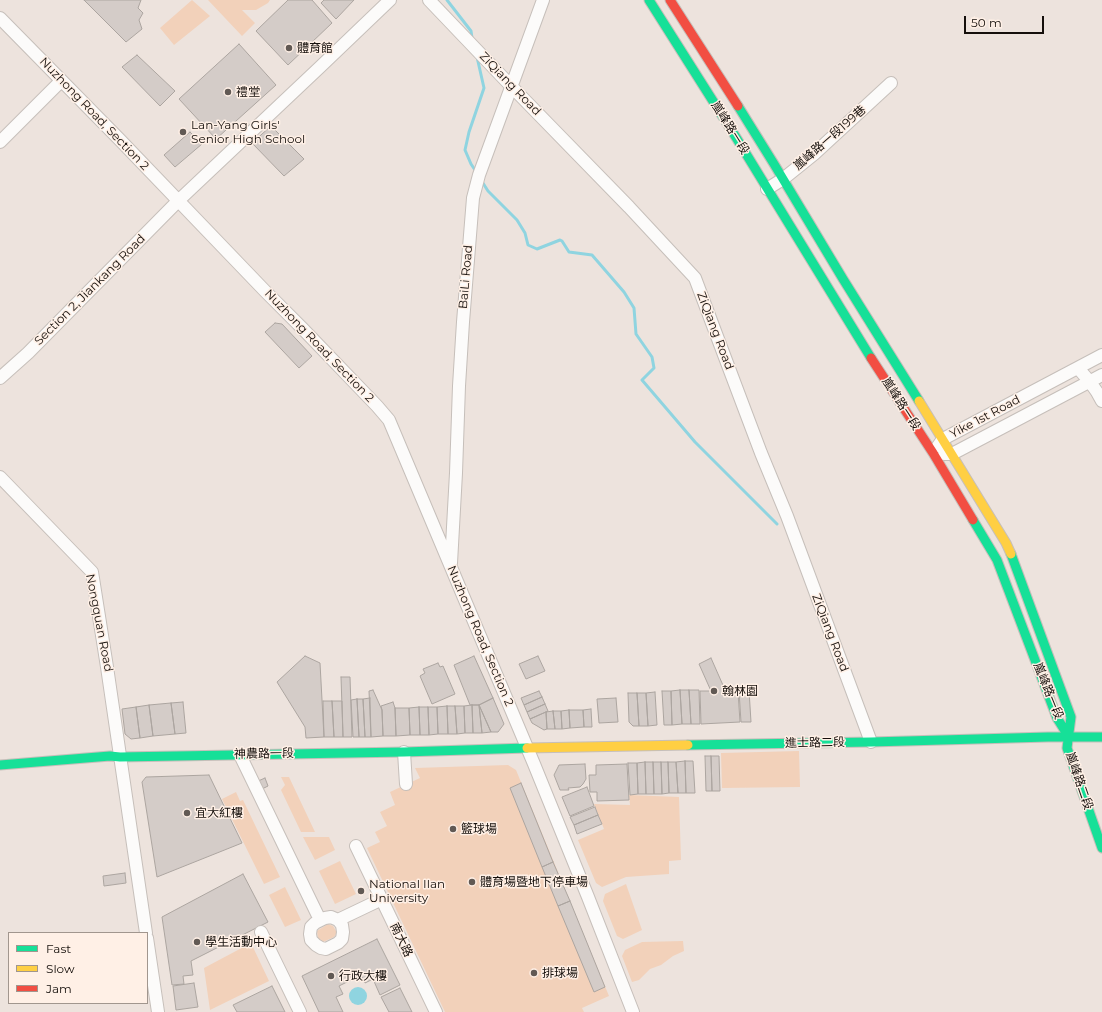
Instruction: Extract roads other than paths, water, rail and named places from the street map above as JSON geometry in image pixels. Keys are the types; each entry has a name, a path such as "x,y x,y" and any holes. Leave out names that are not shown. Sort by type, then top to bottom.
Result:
{"main road":[{"name":"嵐峰路一段","path":"649,0 737,139 880,373 933,453 998,560 1057,718 1069,737"},
{"name":"嵐峰路一段","path":"670,0 1006,543 1071,717 1069,737"},
{"name":"嵐峰路二段","path":"1069,737 1067,748 1102,848"},
{"name":"進士路二段","path":"527,748 1102,737"},
{"name":"神農路一段","path":"0,765 110,756 404,752 527,748"}],"street":[{"name":"Section 2, Jiankang Road","path":"0,378 28,353 178,201 390,0"},
{"name":"ZiQiang Road","path":"429,0 629,207 695,278 761,453 787,516 871,742"},
{"name":"BaiLi Road","path":"451,567 459,386 473,198 479,175 543,0"},
{"name":"Nuzhong Road, Section 2","path":"0,18 121,141 389,420 527,748 633,1012"},
{"path":"0,142 61,81"},
{"name":"嵐峰路一段199巷","path":"767,188 782,179 814,154 891,83"},
{"name":"Yike 1st Road","path":"933,453 943,439 1102,355"},
{"path":"1078,368 1090,382 1102,401"},
{"name":"Yike 1st Road","path":"933,453 952,454 1102,376"},
{"name":"Nongquan Road","path":"0,477 92,572 146,932"},
{"path":"404,752 406,784"},
{"path":"240,755 320,920"},
{"name":"南大路","path":"356,846 436,1012"},
{"path":"338,920 382,899"},
{"path":"331,917 338,920 342,925 343,932 342,938 338,943 326,949 316,945 311,940 311,928 315,923 331,917"},
{"path":"261,932 300,1012"},
{"path":"148,945 158,1012"}],"water":[{"path":"358,987 364,990 367,996 364,1002 358,1005 352,1002 349,996 352,990"}],"waterway":[{"path":"447,0 471,31 472,38"},
{"path":"477,57 484,88 469,132 465,150 477,173"},
{"path":"481,180 488,191 517,220 525,233 528,245 537,249 560,240 569,252 592,255 624,292 634,308 636,334 652,357 654,368 642,380 695,442 777,524"}],"place":[{"name":"體育館","path":"289,48"},
{"name":"禮堂","path":"228,92"},
{"name":"Lan-Yang Girls' Senior High School","path":"183,132"},
{"name":"翰林園","path":"714,691"},
{"name":"宜大紅樓","path":"187,813"},
{"name":"籃球場","path":"453,829"},
{"name":"體育場暨地下停車場","path":"472,882"},
{"name":"National Ilan University","path":"361,891"},
{"name":"學生活動中心","path":"197,942"},
{"name":"排球場","path":"534,973"},
{"name":"行政大樓","path":"331,976"}]}
